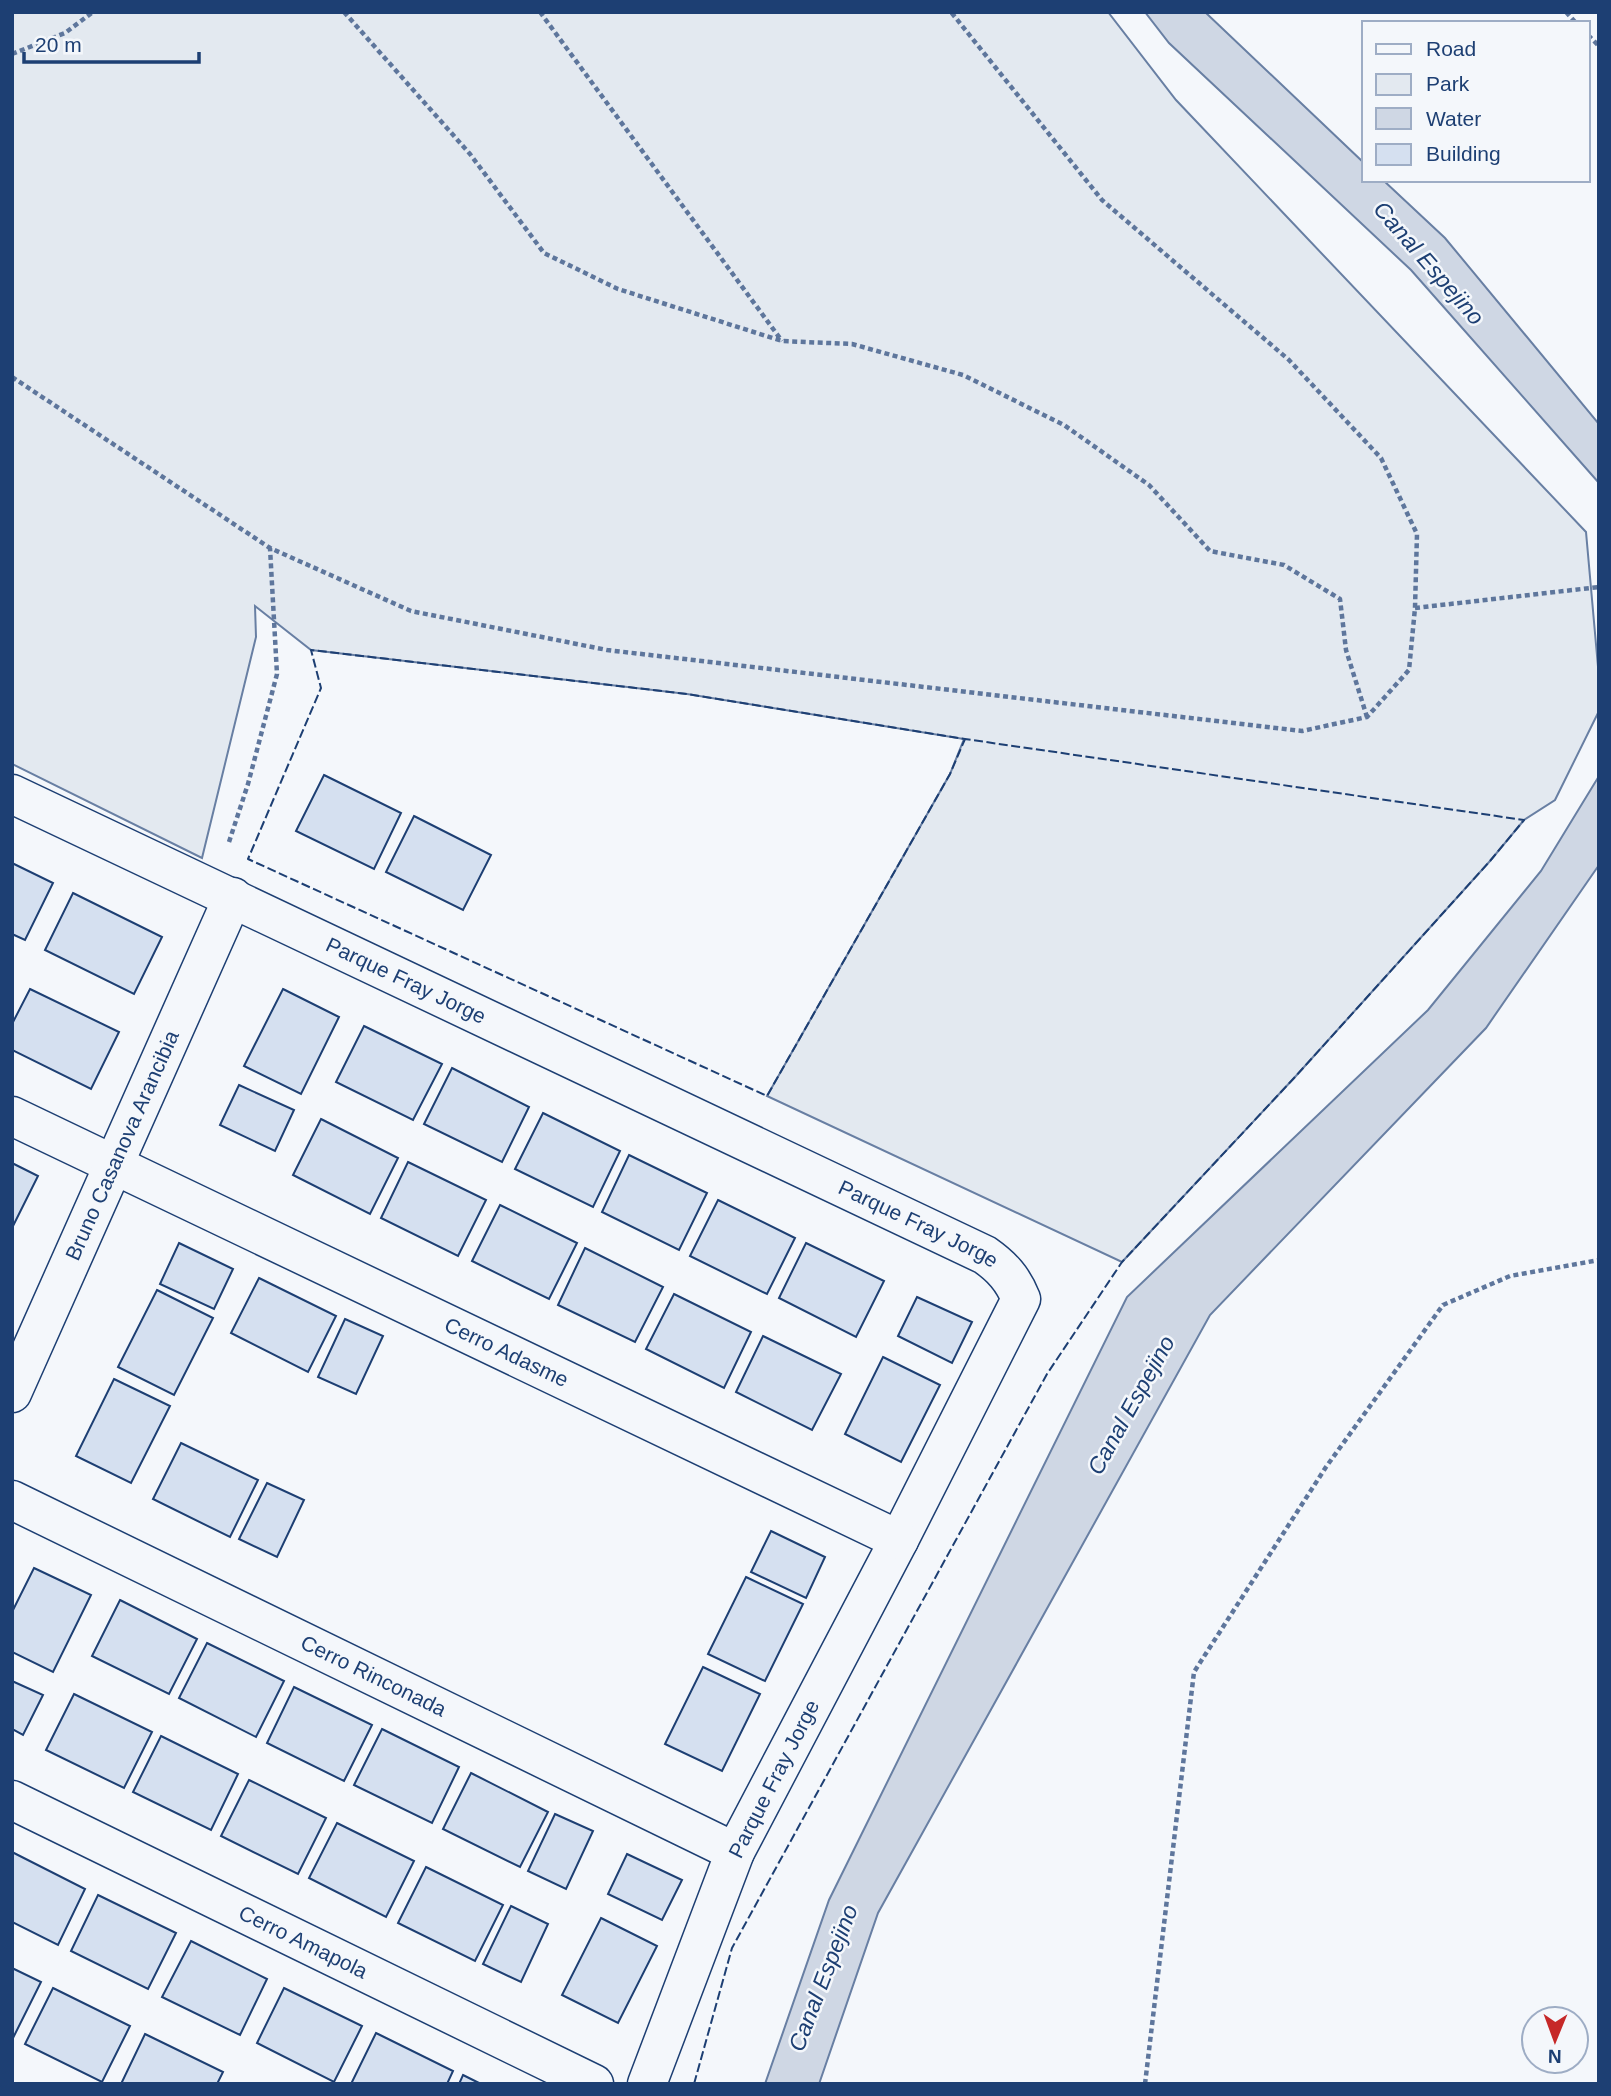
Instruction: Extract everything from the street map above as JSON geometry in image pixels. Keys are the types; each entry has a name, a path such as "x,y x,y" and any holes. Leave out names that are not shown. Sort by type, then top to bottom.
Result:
{"street":[{"name":"Parque Fray Jorge","path":"12,794 224,892 985,1255 1001,1266 1021,1299 899,1540 735,1852 647,2084"},
{"name":"Bruno Casanova Arancibia","path":"12,1393 114,1163 224,892"},
{"name":"Cerro Adasme","path":"12,1116 899,1540"},
{"name":"Cerro Rinconada","path":"12,1500 735,1852"},
{"name":"Cerro Amapola","path":"12,1800 594,2084"}],"path":[{"path":"12,54 65,33 93,12"},
{"path":"344,12 470,154 544,253 618,289 782,341 852,344 963,374 1064,425 1149,485 1210,551 1284,565 1340,598 1346,650 1367,718"},
{"path":"540,12 782,341"},
{"path":"12,377 270,548 411,611 607,650 1302,731 1367,718 1409,670 1415,608 1417,534 1381,458 1289,360 1102,200 951,12"},
{"path":"224,892 248,784 277,674 270,548"},
{"path":"1415,608 1599,587"},
{"path":"1145,2084 1194,1671 1326,1467 1443,1305 1510,1276 1599,1260"}],"green space":[{"path":"12,12 1108,12 1176,100 1586,532 1599,678 1599,711 1555,800 1524,820 1295,1077 1122,1262 767,1096 950,774 964,739 687,694 311,650 255,606 256,637 202,858 12,764"}],"water":[{"name":"Canal Espejino","path":"1145,12 1205,12 1362,161 1362,182 1385,182 1445,238 1599,424 1599,483 1411,270 1169,43"},
{"name":"Canal Espejino","path":"1599,776 1599,865 1486,1028 1210,1315 878,1913 819,2084 765,2084 829,1900 1127,1297 1428,1010 1541,871"}],"building":[{"path":"324,775 401,813 374,869 296,831"},
{"path":"414,816 491,855 463,910 386,872"},
{"path":"12,863 53,883 25,940 12,934"},
{"path":"73,893 162,937 134,994 45,950"},
{"path":"30,989 119,1032 91,1089 12,1050 12,1024"},
{"path":"283,989 339,1017 301,1094 244,1066"},
{"path":"364,1026 442,1064 413,1120 336,1082"},
{"path":"452,1068 529,1107 502,1162 424,1124"},
{"path":"239,1085 294,1110 275,1151 220,1125"},
{"path":"543,1113 620,1151 593,1207 515,1169"},
{"path":"321,1119 398,1158 370,1214 293,1175"},
{"path":"629,1155 707,1193 679,1250 602,1212"},
{"path":"408,1162 486,1200 458,1256 381,1218"},
{"path":"12,1163 38,1176 12,1228"},
{"path":"718,1200 795,1238 767,1294 690,1256"},
{"path":"500,1205 577,1243 549,1299 472,1261"},
{"path":"179,1243 233,1269 214,1309 160,1284"},
{"path":"806,1243 884,1281 856,1337 779,1298"},
{"path":"585,1248 663,1287 635,1342 558,1305"},
{"path":"259,1278 336,1316 308,1372 231,1333"},
{"path":"157,1290 213,1318 174,1395 118,1367"},
{"path":"674,1294 751,1332 724,1388 646,1349"},
{"path":"917,1297 972,1322 952,1363 898,1336"},
{"path":"345,1319 383,1336 356,1394 318,1377"},
{"path":"763,1336 841,1374 812,1430 736,1392"},
{"path":"883,1357 940,1385 901,1462 845,1434"},
{"path":"114,1379 170,1406 131,1483 76,1456"},
{"path":"181,1443 258,1480 230,1537 153,1499"},
{"path":"267,1483 304,1500 277,1557 239,1539"},
{"path":"771,1531 825,1557 806,1598 751,1572"},
{"path":"34,1568 91,1595 53,1672 12,1652 12,1612"},
{"path":"746,1577 803,1604 765,1681 708,1654"},
{"path":"120,1600 197,1639 169,1694 92,1656"},
{"path":"207,1643 284,1681 256,1737 179,1698"},
{"path":"703,1667 760,1694 722,1771 665,1744"},
{"path":"12,1681 43,1695 23,1735 12,1729"},
{"path":"294,1687 372,1725 344,1781 267,1743"},
{"path":"74,1694 152,1732 124,1788 46,1750"},
{"path":"382,1729 459,1767 432,1823 354,1785"},
{"path":"161,1736 238,1774 211,1830 133,1792"},
{"path":"471,1773 548,1812 520,1867 443,1829"},
{"path":"249,1780 326,1818 298,1874 221,1836"},
{"path":"555,1814 593,1831 566,1889 528,1871"},
{"path":"337,1823 414,1861 386,1917 309,1878"},
{"path":"12,1852 85,1889 58,1945 12,1922"},
{"path":"627,1854 682,1880 662,1920 608,1894"},
{"path":"426,1867 503,1905 475,1961 398,1923"},
{"path":"98,1895 176,1933 148,1989 71,1951"},
{"path":"511,1906 548,1924 521,1982 483,1964"},
{"path":"601,1918 657,1946 618,2023 562,1995"},
{"path":"191,1941 267,1979 240,2035 162,1997"},
{"path":"12,1968 41,1982 13,2038 12,2038"},
{"path":"53,1988 130,2026 102,2082 25,2044"},
{"path":"284,1988 362,2026 334,2082 257,2043"},
{"path":"376,2033 453,2071 447,2084 351,2084"},
{"path":"145,2034 223,2072 217,2084 121,2084"},
{"path":"463,2075 481,2084 459,2084"}],"fence":[{"path":"694,2084 732,1948 1047,1374 1122,1262 1295,1077 1524,820 965,739 687,694 311,650 321,688 248,859 767,1096 950,774 965,739"}]}
